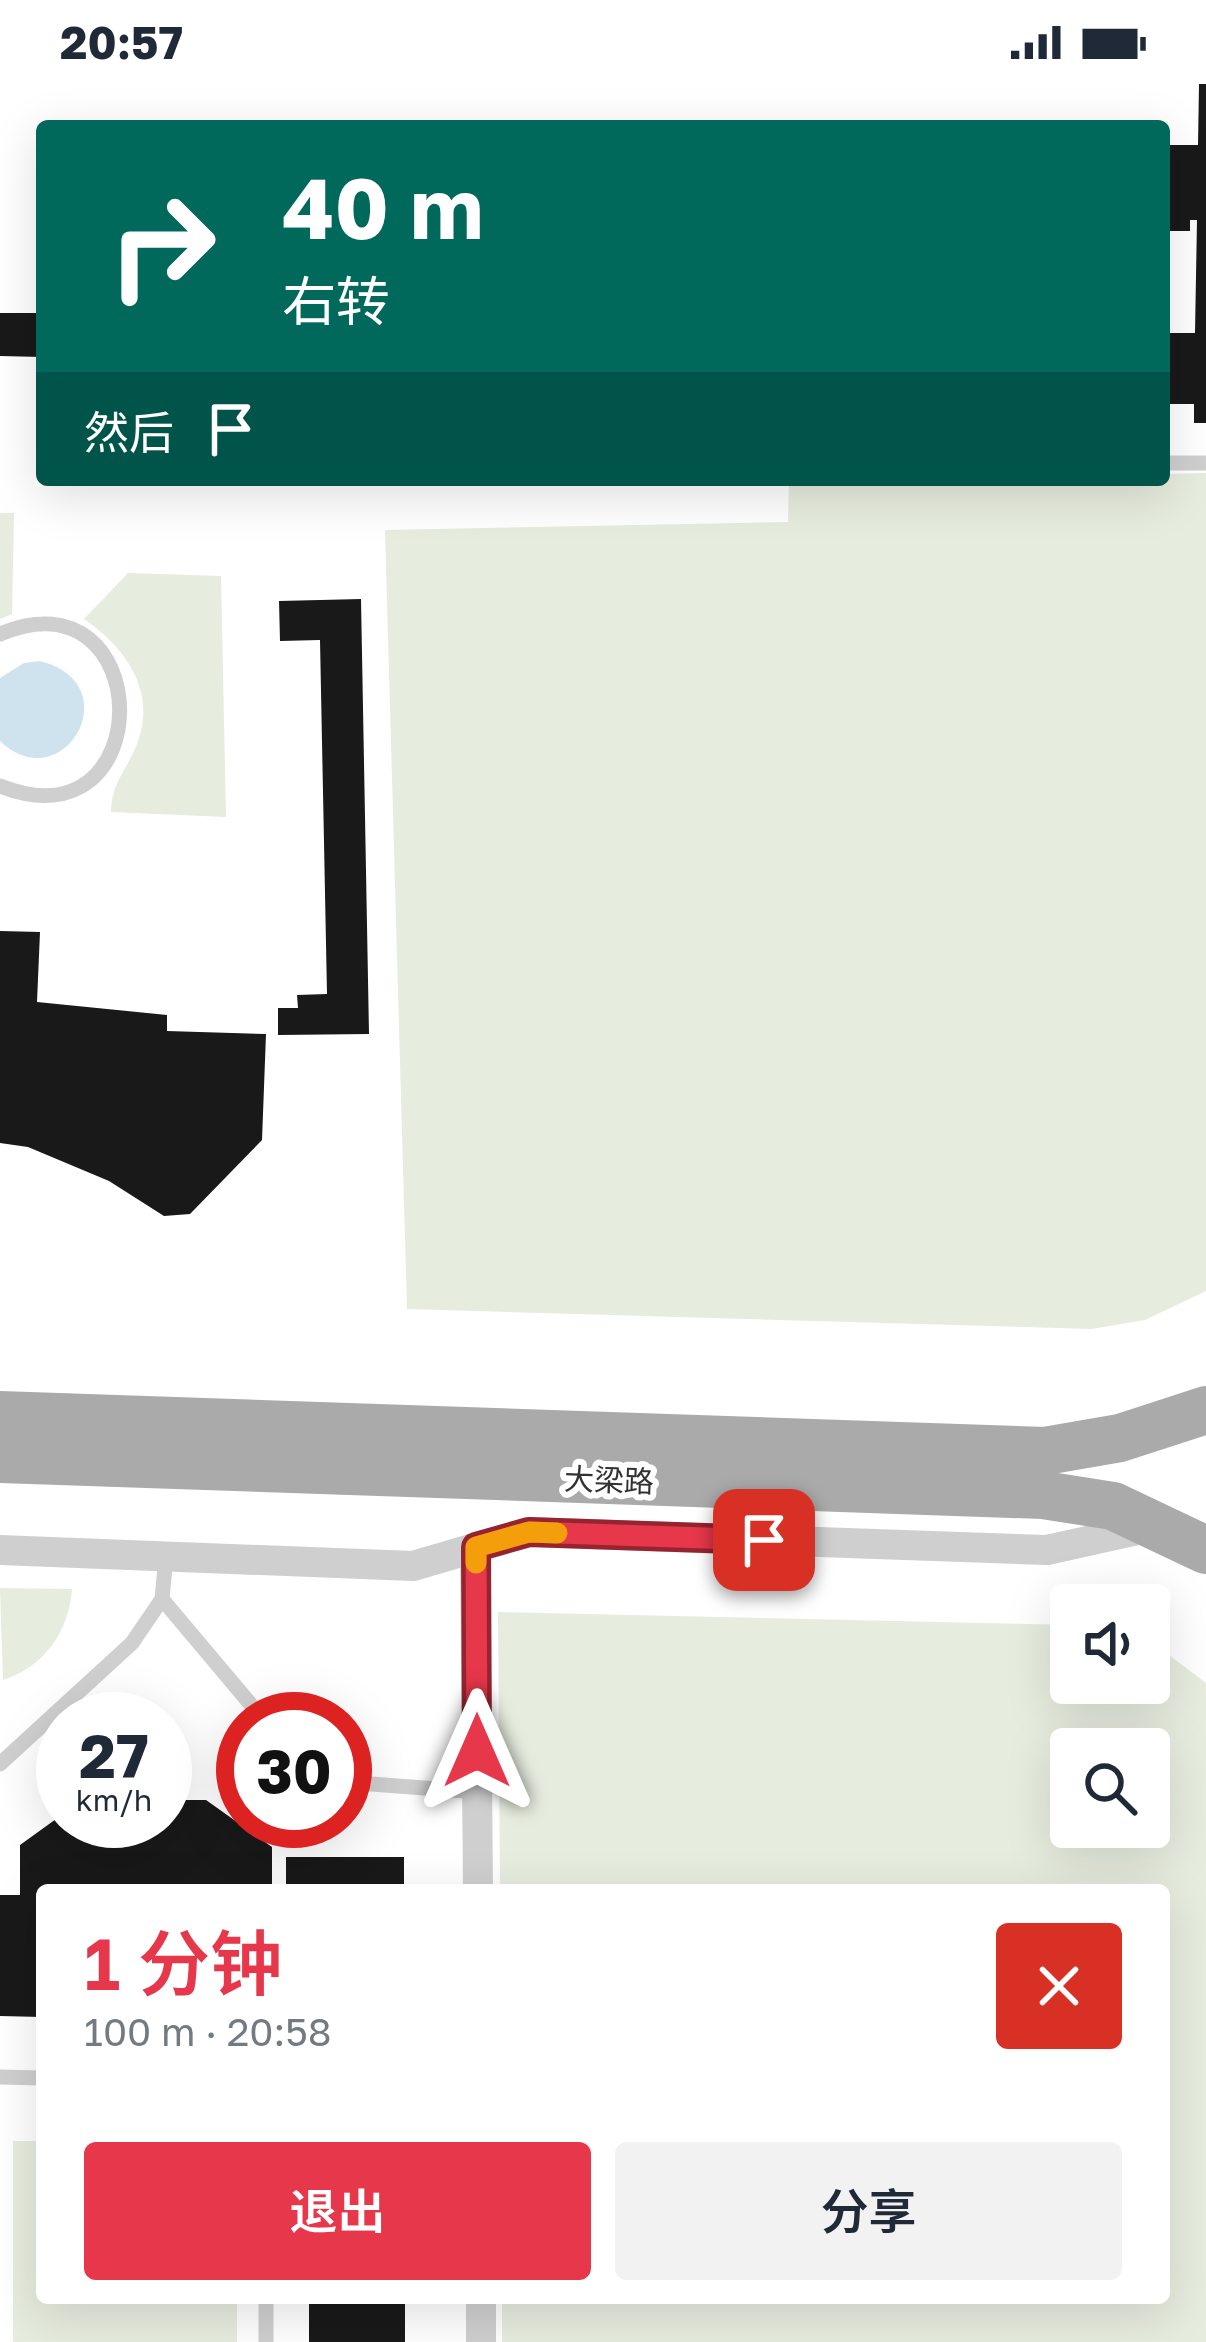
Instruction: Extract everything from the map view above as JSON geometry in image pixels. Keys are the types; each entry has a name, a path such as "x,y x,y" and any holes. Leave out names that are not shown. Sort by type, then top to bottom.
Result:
{"main road":[{"name":"大梁路","path":"0,1415 1045,1451 1120,1438 1206,1410"},
{"name":"大梁路","path":"0,1459 1043,1495 1114,1506 1206,1550"}],"street":[{"path":"0,1550 412,1566 529,1532 1047,1550 1155,1526"},
{"path":"476,1547 478,1884"},
{"path":"481,2304 481,2342"}],"lane":[{"path":"1170,463 1206,463"},
{"path":"0,634 35,624 56,626 93,644 117,677 123,717 110,756 79,785 39,795 0,786"},
{"path":"0,1765 132,1643 162,1599 166,1556"},
{"path":"162,1599 240,1692"},
{"path":"372,1784 477,1792"},
{"path":"0,2077 36,2078"},
{"path":"266,2304 266,2342"}],"shaded area":[{"path":"1206,473 1206,1291 1145,1320 1091,1329 407,1309 385,530 788,522 789,486 1170,486 1170,474"},
{"path":"0,513 14,513 12,614 0,619"},
{"path":"128,573 221,576 226,817 111,812 116,787 141,731 141,693 126,659 84,619"},
{"path":"0,1588 72,1589 66,1619 52,1645 31,1666 3,1680"},
{"path":"498,1612 1050,1625 1050,1704 1170,1704 1170,1656 1206,1683 1206,2342 502,2342 502,2304 1170,2304 1170,1884 500,1884"},
{"path":"13,2141 36,2141 36,2304 237,2304 237,2342 13,2342"}],"water":[{"path":"40,661 67,674 81,692 84,712 78,732 64,748 46,757 24,756 0,741 0,678 24,663"}],"building":[{"path":"1199,84 1206,84 1206,423 1194,423 1194,404 1170,404 1170,333 1195,333 1197,220 1190,220 1190,231 1170,231 1170,145 1198,145"},
{"path":"0,313 36,313 36,357 0,356"},
{"path":"361,599 369,1034 278,1035 278,1008 298,1008 297,995 327,994 320,640 280,641 279,601"},
{"path":"0,931 40,932 37,1002 167,1015 167,1031 266,1034 262,1140 190,1214 164,1216 109,1181 28,1147 0,1143"},
{"path":"192,1800 206,1800 216,1807 216,1848 272,1848 272,1884 36,1884 36,2017 0,2016 0,1895 20,1895 20,1845 36,1833 36,1848 192,1848"},
{"path":"286,1857 404,1857 404,1884 286,1884"},
{"path":"309,2304 405,2304 405,2342 309,2342"}],"slow traffic":[{"path":"476,1563 476,1547 529,1532 557,1533"}],"route":[{"path":"477,1751 476,1547 529,1532 764,1540"}]}
